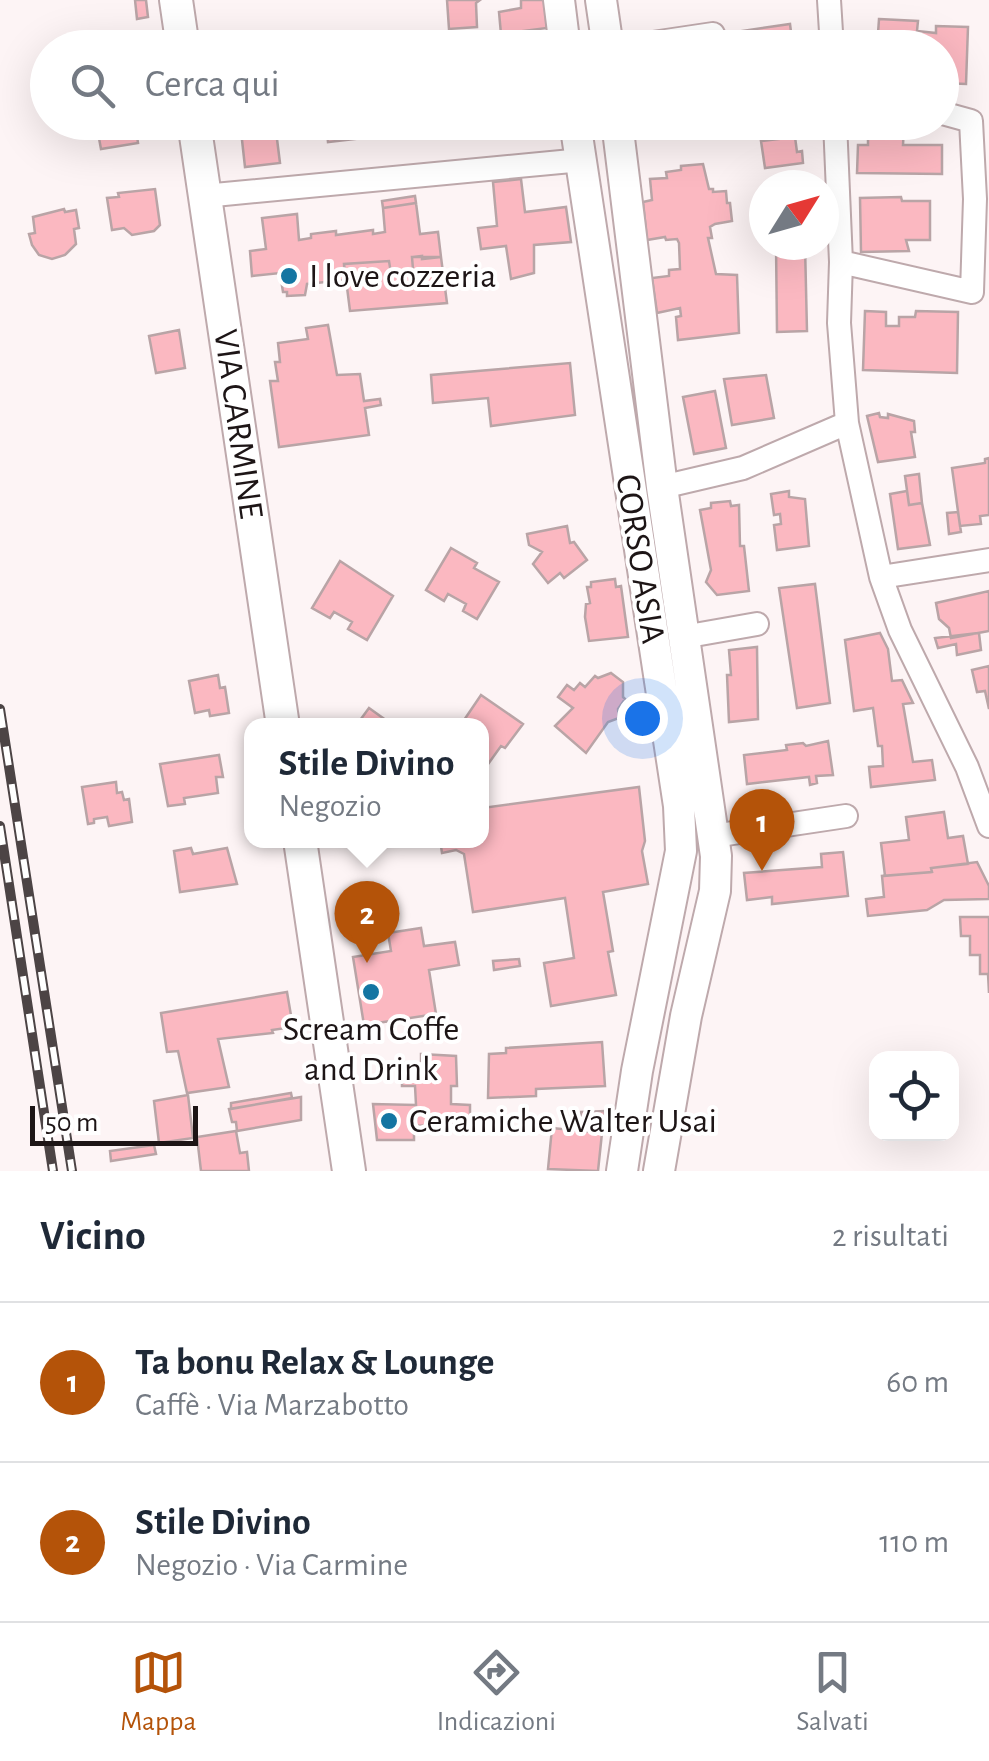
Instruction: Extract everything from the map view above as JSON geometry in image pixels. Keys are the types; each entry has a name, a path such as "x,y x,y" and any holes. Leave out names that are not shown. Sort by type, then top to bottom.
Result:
{"main road":[{"path":"176,0 180,30"},
{"name":"VIA CARMINE","path":"196,140 282,718"},
{"path":"301,848 349,1171"}],"street":[{"path":"559,0 563,30"},
{"path":"601,0 605,30"},
{"path":"830,0 831,30"},
{"path":"841,262 972,292 975,199 971,122 959,118"},
{"name":"CORSO ASIA","path":"579,140 679,806 681,851 622,1171"},
{"name":"CORSO ASIA","path":"619,140 662,487 716,856 715,892 686,1016 659,1171"},
{"path":"836,140 841,262 839,323 846,424 881,578 900,630 967,767 989,826"},
{"path":"204,196 582,160"},
{"path":"662,487 742,468 846,424"},
{"path":"881,578 989,560"},
{"path":"683,637 757,624"},
{"path":"713,836 846,816"},
{"path":"650,1007 686,1016"}],"building":[{"path":"135,0 146,0 148,17 137,19"},
{"path":"447,0 480,0 476,3 477,27 449,29"},
{"path":"521,0 544,0 547,28 501,30 499,12 521,8"},
{"path":"879,19 918,21 917,30 878,30"},
{"path":"790,24 791,30 749,30"},
{"path":"936,26 968,27 966,84 959,84 959,30 936,30"},
{"path":"99,140 138,140 138,143 101,149"},
{"path":"242,140 277,140 280,163 245,167"},
{"path":"795,140 803,163 765,168 761,141"},
{"path":"868,140 903,140 903,145 942,145 942,174 857,173 858,145 868,145"},
{"path":"703,164 709,189 726,191 730,203 732,221 710,227 712,238 708,238 716,274 737,275 739,333 678,340 676,317 681,316 680,308 657,313 652,278 669,276 669,270 680,269 679,243 665,237 647,240 643,202 652,200 650,179 667,178 666,172 681,170 681,166"},
{"path":"521,179 525,212 566,207 571,242 534,245 534,273 511,279 506,246 481,249 478,228 497,226 493,182"},
{"path":"155,189 160,225 154,231 132,235 124,228 112,230 107,198"},
{"path":"415,196 416,203 383,208 382,201"},
{"path":"901,197 902,201 930,201 930,240 906,240 909,251 861,252 860,198"},
{"path":"416,203 420,234 438,232 441,257 412,257 411,284 393,286 389,261 344,264 345,280 307,284 305,295 287,296 280,273 252,276 250,251 266,249 262,218 297,214 299,240 336,231 336,235 373,230 373,234 385,232 383,208"},
{"path":"76,210 76,244 65,255 52,259 39,255 29,234 35,233 33,217"},
{"path":"412,257 441,257 447,303 350,311 344,264 389,261 393,286 414,281"},
{"path":"776,260 805,260 807,331 777,332"},
{"path":"865,311 886,312 886,326 899,326 899,317 915,317 916,311 958,312 957,373 863,370"},
{"path":"328,325 337,375 360,374 364,401 380,399 381,405 365,408 369,435 279,447 270,381 278,381 278,343 308,339 306,328"},
{"path":"179,330 185,368 156,373 149,336"},
{"path":"570,363 575,415 491,426 488,398 433,403 431,375"},
{"path":"766,375 774,418 732,425 724,379"},
{"path":"715,391 726,448 694,454 683,397"},
{"path":"879,413 880,417 888,418 888,414 914,421 915,432 911,432 915,457 878,462 867,416"},
{"path":"989,458 989,515 980,516 981,524 960,526 952,468 985,463"},
{"path":"919,474 922,503 909,505 905,476"},
{"path":"789,491 789,497 805,499 809,546 777,550 774,525 781,524 780,514 774,515 771,494"},
{"path":"907,491 909,505 922,503 930,545 898,549 890,494"},
{"path":"730,501 731,506 739,505 740,546 744,546 749,591 717,595 706,582 711,570 700,510 711,508 711,503"},
{"path":"958,512 961,532 949,534 947,513"},
{"path":"567,526 570,543 574,542 587,560 564,578 560,573 548,583 533,564 542,552 529,545 527,534"},
{"path":"451,548 477,563 474,568 499,582 477,619 463,611 466,604 448,594 444,601 426,590"},
{"path":"340,561 393,596 367,640 348,629 352,622 334,612 330,618 312,608"},
{"path":"615,579 616,587 621,586 628,637 589,641 585,617 586,604 590,603 587,587 591,587 591,582"},
{"path":"815,584 830,703 797,708 779,588"},
{"path":"989,591 989,631 951,638 949,628 939,619 936,603"},
{"path":"880,633 888,649 892,681 902,680 913,703 903,704 913,762 932,760 935,780 871,787 869,767 883,766 882,746 878,746 873,708 854,711 845,640"},
{"path":"979,633 981,650 957,655 956,644 938,648 935,638"},
{"path":"757,647 758,719 729,722 729,650"},
{"path":"989,666 989,709 985,691 977,692 972,670"},
{"path":"611,673 623,682 625,699 618,709 619,718 608,722 586,753 555,726 573,708 558,697 567,685 574,690 580,683 585,687 595,676"},
{"path":"218,675 220,688 225,687 229,713 195,713 189,681"},
{"path":"481,695 523,724 489,763 489,718 465,718"},
{"path":"369,708 383,718 362,718"},
{"path":"828,741 833,775 816,776 817,783 810,785 809,777 747,784 744,755"},
{"path":"219,755 223,777 216,777 218,793 184,798 185,804 168,806 160,764"},
{"path":"116,782 117,793 122,792 124,800 129,799 132,822 109,826 107,817 88,824 82,787"},
{"path":"639,787 648,884 603,892 616,995 551,1006 544,963 574,958 565,898 473,912 464,854 456,850 442,853 441,848 489,848 489,807"},
{"path":"944,812 948,838 963,836 968,864 885,876 881,843 909,840 906,817"},
{"path":"191,848 193,854 227,848 237,884 180,892 174,851"},
{"path":"843,852 848,896 772,904 772,897 747,900 744,873 822,867 821,854"},
{"path":"977,862 989,886 989,899 944,900 927,910 868,916 866,899 884,897 882,876 932,872 931,868"},
{"path":"960,917 989,917 989,993 988,974 980,974 980,955 970,955 970,936 961,936"},
{"path":"421,928 424,946 455,942 459,965 429,970 436,1014 364,1025 353,957 391,951 388,933"},
{"path":"519,959 520,966 494,970 493,961"},
{"path":"287,992 293,1027 218,1039 229,1087 187,1093 178,1051 167,1052 161,1013"},
{"path":"602,1042 605,1086 536,1089 536,1096 488,1098 489,1054 506,1053 506,1048"},
{"path":"421,1054 456,1056 457,1086 451,1086 451,1104 470,1105 470,1124 414,1126 414,1140 377,1140 373,1104 416,1105 415,1086 402,1086 402,1062 421,1063"},
{"path":"291,1093 292,1098 231,1109 231,1103"},
{"path":"188,1095 193,1138 159,1143 154,1101"},
{"path":"301,1097 301,1120 237,1131 236,1122 232,1122 229,1109"},
{"path":"605,1111 603,1127 580,1124 581,1112"},
{"path":"552,1128 602,1133 598,1171 548,1169"},
{"path":"236,1131 240,1153 247,1152 249,1171 201,1171 197,1137"},
{"path":"154,1145 156,1154 111,1161 110,1151"}],"railway":[{"path":"0,709 72,1171"},
{"path":"0,826 53,1171"}],"place":[{"name":"I love cozzeria","path":"289,276"},
{"name":"Ta bonu Relax & Lounge","path":"762,871"},
{"name":"Stile Divino","path":"367,963"},
{"name":"Scream Coffe and Drink","path":"371,992"},
{"name":"Ceramiche Walter Usai","path":"389,1121"}]}
